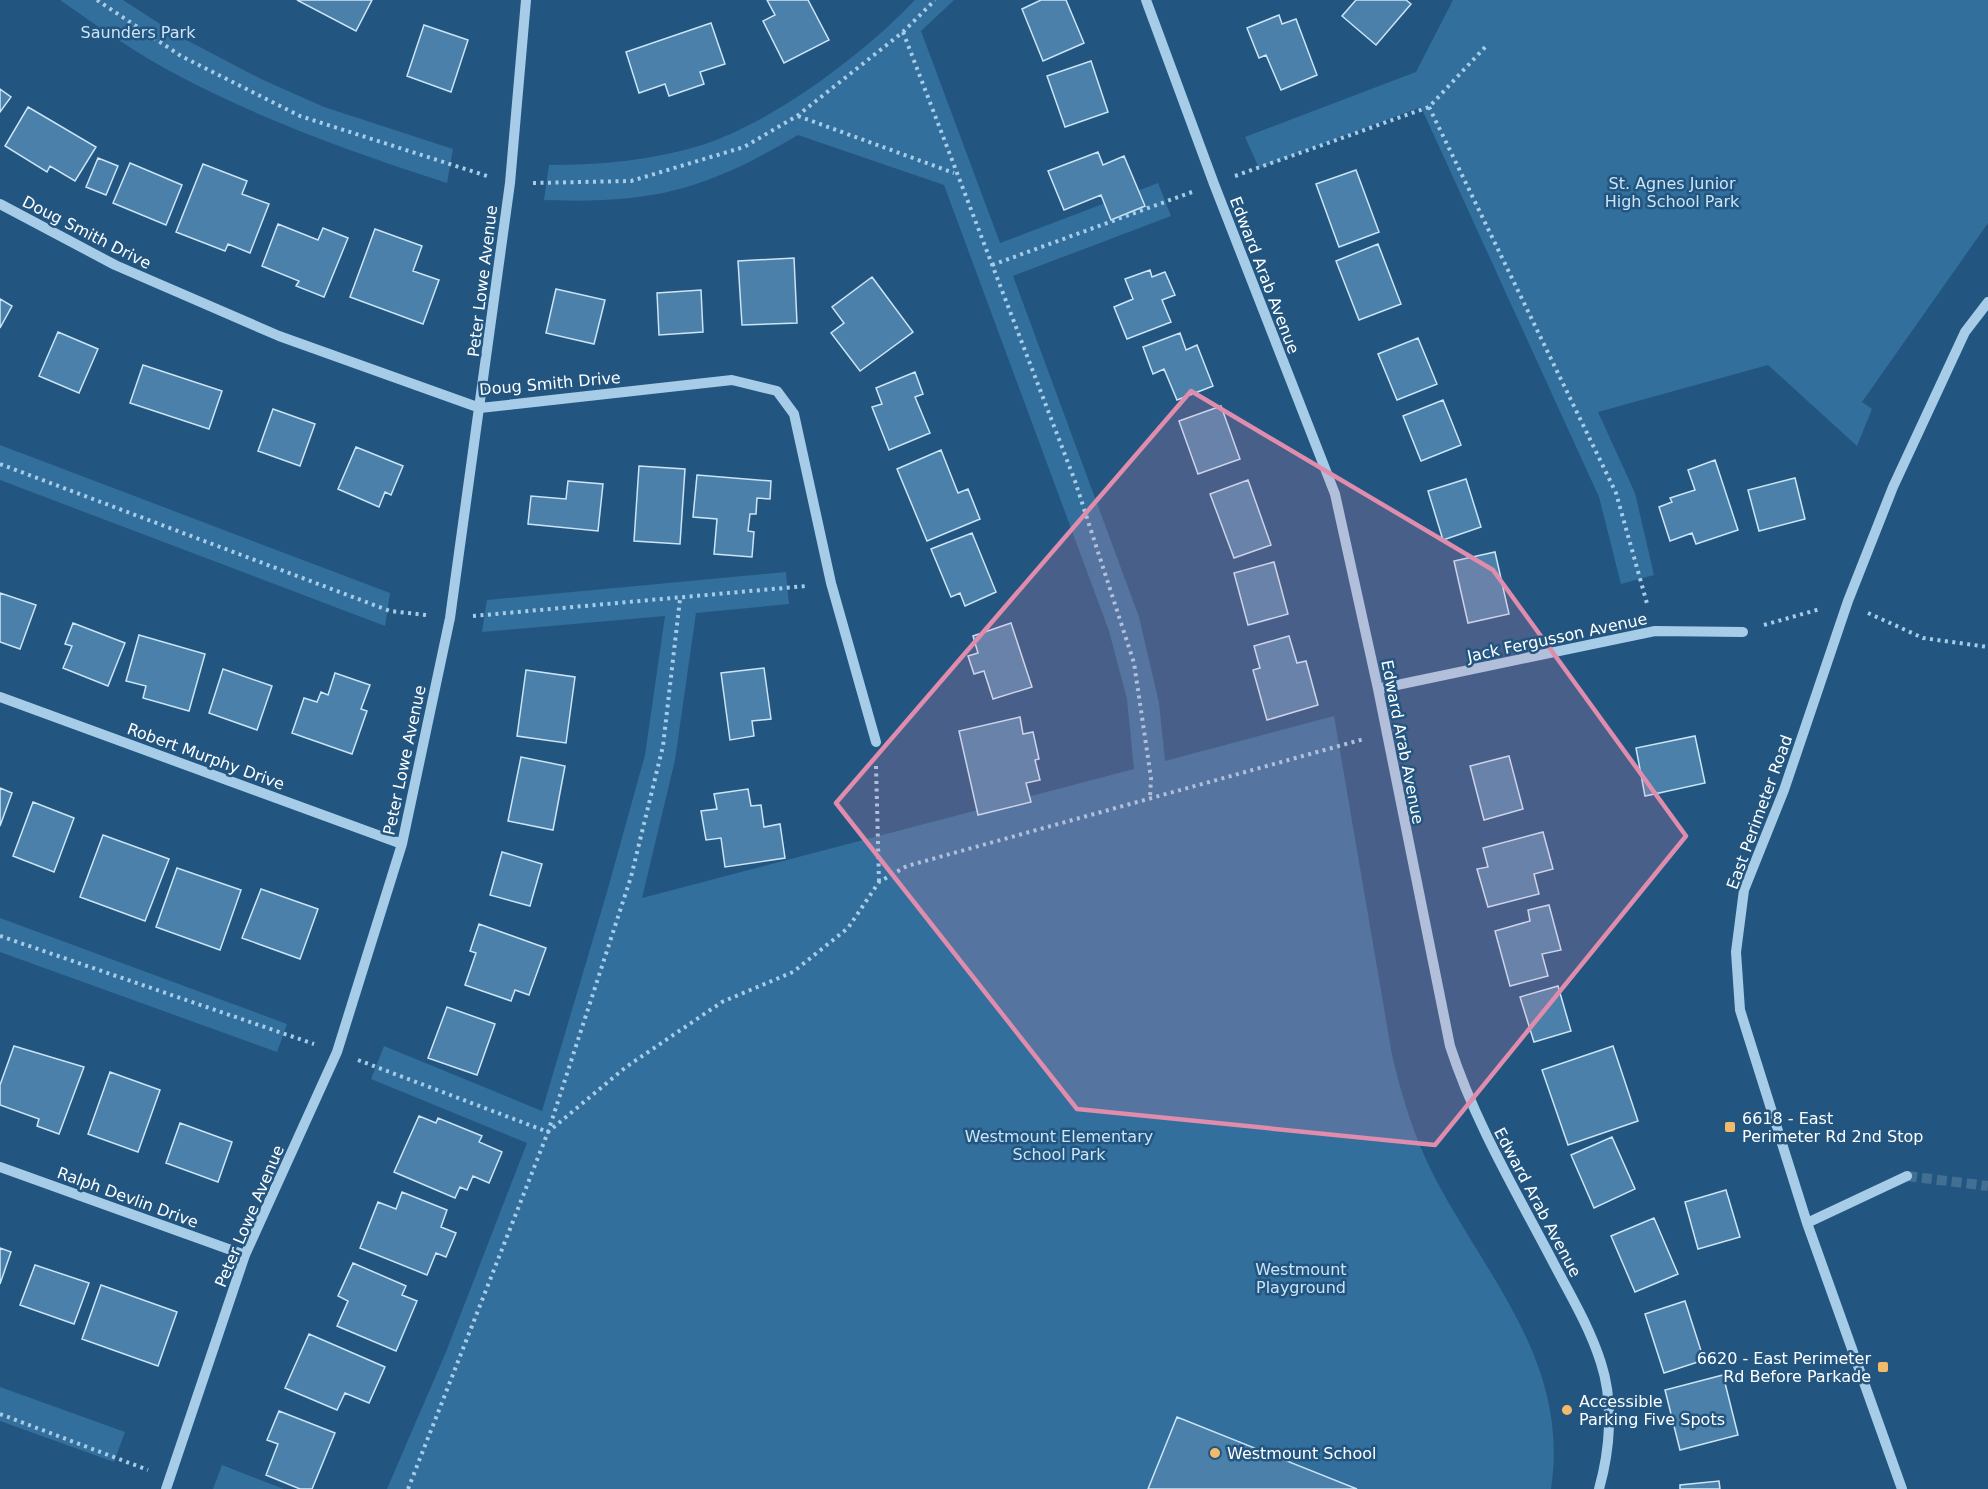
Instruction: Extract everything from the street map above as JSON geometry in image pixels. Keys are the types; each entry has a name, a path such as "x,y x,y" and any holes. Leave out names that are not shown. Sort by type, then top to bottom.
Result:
{"street":[{"name":"Peter Lowe Avenue","path":"167,1484 245,1256 337,1052 402,844 450,618 510,183 526,0"},
{"name":"Edward Arab Avenue","path":"1146,0 1214,184 1335,494 1378,689 1450,1046 1461,1081 1484,1131 1585,1323 1601,1365 1610,1415 1605,1469 1599,1489"},
{"name":"Doug Smith Drive","path":"0,204 115,265 257,326 480,408 732,380 777,391 794,414 831,583 876,742"},
{"name":"East Perimeter Road","path":"1902,1489 1807,1223 1740,1010 1736,952 1744,890 1784,790 1848,601 1893,487 1965,332 1988,302"},
{"name":"Jack Fergusson Avenue","path":"1378,689 1655,631 1743,632"},
{"name":"Robert Murphy Drive","path":"0,697 402,844"},
{"name":"Ralph Devlin Drive","path":"0,1167 245,1256"},
{"path":"1807,1223 1906,1176"}],"path":[{"path":"97,0 181,56 300,116 510,183 631,181 744,147 797,116 903,32 935,0"},
{"path":"903,32 922,76 955,173 1075,481 1134,663 1151,778 1150,798"},
{"path":"992,265 1429,107 1488,44"},
{"path":"1429,107 1616,494 1655,631"},
{"path":"797,116 955,173"},
{"path":"0,464 390,611 450,618 680,599 831,583"},
{"path":"408,1489 549,1132 631,877 663,746 680,599"},
{"path":"1743,632 1848,601 1879,620 1923,638 1988,647"},
{"path":"549,1132 626,1067 722,1002 793,972 848,928 879,882 907,866 1386,733"},
{"path":"876,742 879,882"},
{"path":"0,936 337,1052 549,1132"},
{"path":"0,1413 167,1484"}],"highlighted area":[{"path":"1191,391 1493,570 1686,836 1435,1145 1077,1109 836,803"}],"green space":[{"name":"Saunders Park","path":"60,0 123,0 177,35 261,79 324,107 453,149 447,183 313,136 215,94 151,60"},
{"name":"Westmount Elementary School Park","path":"915,0 954,0 921,31 1000,243 1158,183 1171,216 1013,276 1139,617 1159,703 1165,761 1334,716 1392,1055 1400,1086 1409,1117 1434,1176 1520,1324 1537,1362 1548,1402 1554,1444 1551,1489 387,1489 446,1352 527,1143 371,1079 384,1046 542,1111 645,755 665,616 482,632 487,600 786,572 789,604 696,613 675,760 642,898 1134,769 1127,699 1109,631 944,185 798,135 734,169 677,190 617,199 544,200 549,165 607,163 665,154 702,145 758,121 844,63"},
{"name":"St. Agnes Junior High School Park","path":"1453,0 1988,0 1988,223 1862,402 1872,409 1857,446 1768,365 1598,412 1635,493 1654,575 1621,584 1599,497 1421,107 1259,168 1245,137 1416,72"},
{"path":"0,445 390,593 385,626 0,480"},
{"path":"0,918 287,1024 277,1052 0,952"},
{"path":"0,1387 125,1432 114,1462 0,1421"},
{"path":"222,1465 284,1489 213,1489"}],"building":[{"path":"297,0 372,0 356,31"},
{"path":"767,0 808,0 829,40 784,63 763,21 775,15"},
{"path":"1041,0 1066,0 1084,43 1043,61 1022,9"},
{"path":"1356,0 1406,0 1411,4 1376,45 1342,16"},
{"path":"1279,15 1282,24 1296,19 1317,75 1281,90 1266,55 1259,58 1247,28"},
{"path":"711,23 725,64 700,72 704,84 669,96 665,84 639,93 626,52"},
{"path":"424,25 468,40 451,92 407,76"},
{"path":"1091,61 1108,112 1065,127 1047,76"},
{"path":"0,89 11,97 0,112"},
{"path":"28,107 96,147 75,181 50,166 47,172 5,146"},
{"path":"1098,152 1103,165 1124,156 1145,206 1111,220 1101,195 1064,210 1048,171"},
{"path":"98,158 118,166 106,195 86,187"},
{"path":"130,163 182,185 166,225 113,203"},
{"path":"203,164 247,181 242,194 269,204 250,253 228,244 225,251 176,232"},
{"path":"1356,170 1379,232 1339,247 1316,184"},
{"path":"278,224 318,240 323,228 348,238 324,297 296,286 299,281 262,266"},
{"path":"375,229 422,246 413,271 439,280 423,324 350,297"},
{"path":"1378,244 1401,304 1359,320 1336,261"},
{"path":"794,258 797,323 742,325 738,261"},
{"path":"1150,270 1152,277 1165,272 1175,295 1162,300 1171,322 1127,339 1114,307 1133,299 1125,279"},
{"path":"872,277 913,332 860,371 831,333 844,323 832,307"},
{"path":"556,289 605,300 594,344 546,333"},
{"path":"701,290 703,332 659,335 657,293"},
{"path":"0,299 12,306 0,328"},
{"path":"58,332 98,349 79,393 39,376"},
{"path":"1180,333 1186,350 1197,345 1213,386 1177,400 1164,369 1153,374 1143,347"},
{"path":"1418,338 1437,384 1397,400 1378,354"},
{"path":"143,365 222,391 209,429 130,403"},
{"path":"915,372 923,394 915,397 930,433 889,450 872,407 882,404 876,388"},
{"path":"1443,400 1461,445 1421,461 1403,416"},
{"path":"1221,406 1240,459 1198,474 1179,421"},
{"path":"273,409 315,424 300,466 258,451"},
{"path":"356,447 403,466 391,495 385,492 379,507 338,489"},
{"path":"941,450 958,493 968,489 980,519 927,541 897,469"},
{"path":"1715,460 1738,530 1696,544 1692,533 1670,541 1659,507 1672,502 1670,498 1695,490 1688,470"},
{"path":"639,466 685,469 680,544 634,541"},
{"path":"697,475 771,481 770,499 757,498 756,514 750,514 748,531 754,532 752,557 714,554 717,519 693,517"},
{"path":"1795,478 1805,519 1759,531 1748,490"},
{"path":"1466,479 1481,527 1443,540 1428,491"},
{"path":"1248,480 1271,545 1234,558 1210,494"},
{"path":"568,481 603,484 598,531 528,524 531,496 566,499"},
{"path":"972,533 996,592 965,606 960,593 951,597 931,549"},
{"path":"1495,552 1509,614 1468,623 1454,561"},
{"path":"1274,562 1288,614 1248,625 1234,573"},
{"path":"0,593 36,605 20,649 0,642"},
{"path":"73,623 125,643 108,686 63,668 72,646 65,644"},
{"path":"1011,623 1032,687 993,699 984,671 974,674 968,656 978,653 973,636"},
{"path":"139,635 205,654 189,711 143,698 146,686 126,681"},
{"path":"1289,636 1297,663 1306,661 1318,705 1267,720 1253,670 1260,668 1254,646"},
{"path":"764,668 771,719 752,721 754,736 730,740 721,673"},
{"path":"223,669 272,686 257,730 209,713"},
{"path":"526,670 575,677 566,743 517,736"},
{"path":"335,673 370,685 361,709 367,711 352,754 292,733 304,698 317,702 321,692 328,695"},
{"path":"1020,717 1023,734 1033,732 1039,759 1035,760 1040,780 1026,783 1031,802 978,815 959,731"},
{"path":"1695,736 1705,783 1645,796 1636,748"},
{"path":"1509,756 1523,809 1484,820 1470,766"},
{"path":"521,757 565,766 553,830 508,821"},
{"path":"0,788 12,793 0,826"},
{"path":"748,789 751,806 761,805 764,827 780,824 785,858 725,867 721,838 706,840 701,811 717,809 714,794"},
{"path":"33,802 74,818 54,872 13,856"},
{"path":"1543,832 1553,869 1534,874 1539,894 1488,907 1477,869 1488,867 1483,848"},
{"path":"103,835 169,859 145,921 80,897"},
{"path":"502,852 542,864 530,906 490,895"},
{"path":"177,868 241,890 220,950 156,927"},
{"path":"261,889 318,909 300,959 242,938"},
{"path":"1549,905 1561,950 1542,954 1548,976 1510,986 1495,931 1530,921 1528,910"},
{"path":"479,924 546,948 529,995 515,990 511,1001 465,985 476,953 470,951"},
{"path":"1558,986 1571,1031 1534,1042 1520,997"},
{"path":"447,1007 495,1024 477,1075 428,1058"},
{"path":"14,1046 84,1067 59,1134 37,1126 39,1119 0,1105 0,1085"},
{"path":"1613,1046 1638,1121 1568,1145 1542,1070"},
{"path":"110,1072 160,1090 138,1152 88,1134"},
{"path":"419,1116 436,1123 438,1118 482,1136 479,1142 502,1152 489,1183 473,1176 467,1190 460,1187 455,1198 394,1172"},
{"path":"180,1123 232,1142 218,1182 166,1163"},
{"path":"1612,1137 1635,1189 1594,1208 1571,1155"},
{"path":"1726,1190 1740,1237 1698,1249 1685,1202"},
{"path":"402,1192 447,1210 441,1227 456,1233 446,1257 436,1253 427,1275 360,1248 378,1202 396,1209"},
{"path":"1654,1218 1678,1274 1635,1292 1611,1236"},
{"path":"0,1248 11,1252 0,1284"},
{"path":"353,1263 406,1286 402,1295 417,1301 396,1351 337,1326 348,1301 338,1296"},
{"path":"35,1265 89,1283 74,1324 20,1305"},
{"path":"101,1285 177,1312 158,1366 82,1339"},
{"path":"1685,1301 1704,1360 1664,1373 1645,1314"},
{"path":"309,1334 385,1367 369,1403 345,1393 337,1410 285,1388"},
{"path":"1723,1375 1738,1435 1680,1450 1665,1390"},
{"path":"279,1411 335,1433 312,1489 300,1489 266,1475 278,1444 267,1440"},
{"name":"Westmount School","path":"1177,1417 1357,1489 1148,1489"},
{"path":"1719,1481 1720,1489 1680,1489 1680,1485"}],"tunnel":[{"path":"1907,1176 1988,1186"}],"place":[{"name":"6618 - East Perimeter Rd 2nd Stop","path":"1730,1127"},
{"name":"6620 - East Perimeter Rd Before Parkade","path":"1883,1367"},
{"name":"Accessible Parking Five Spots","path":"1567,1410"},
{"name":"Westmount School","path":"1215,1453"}],"park label":[{"name":"Westmount Playground","path":"1301,1278"}]}
